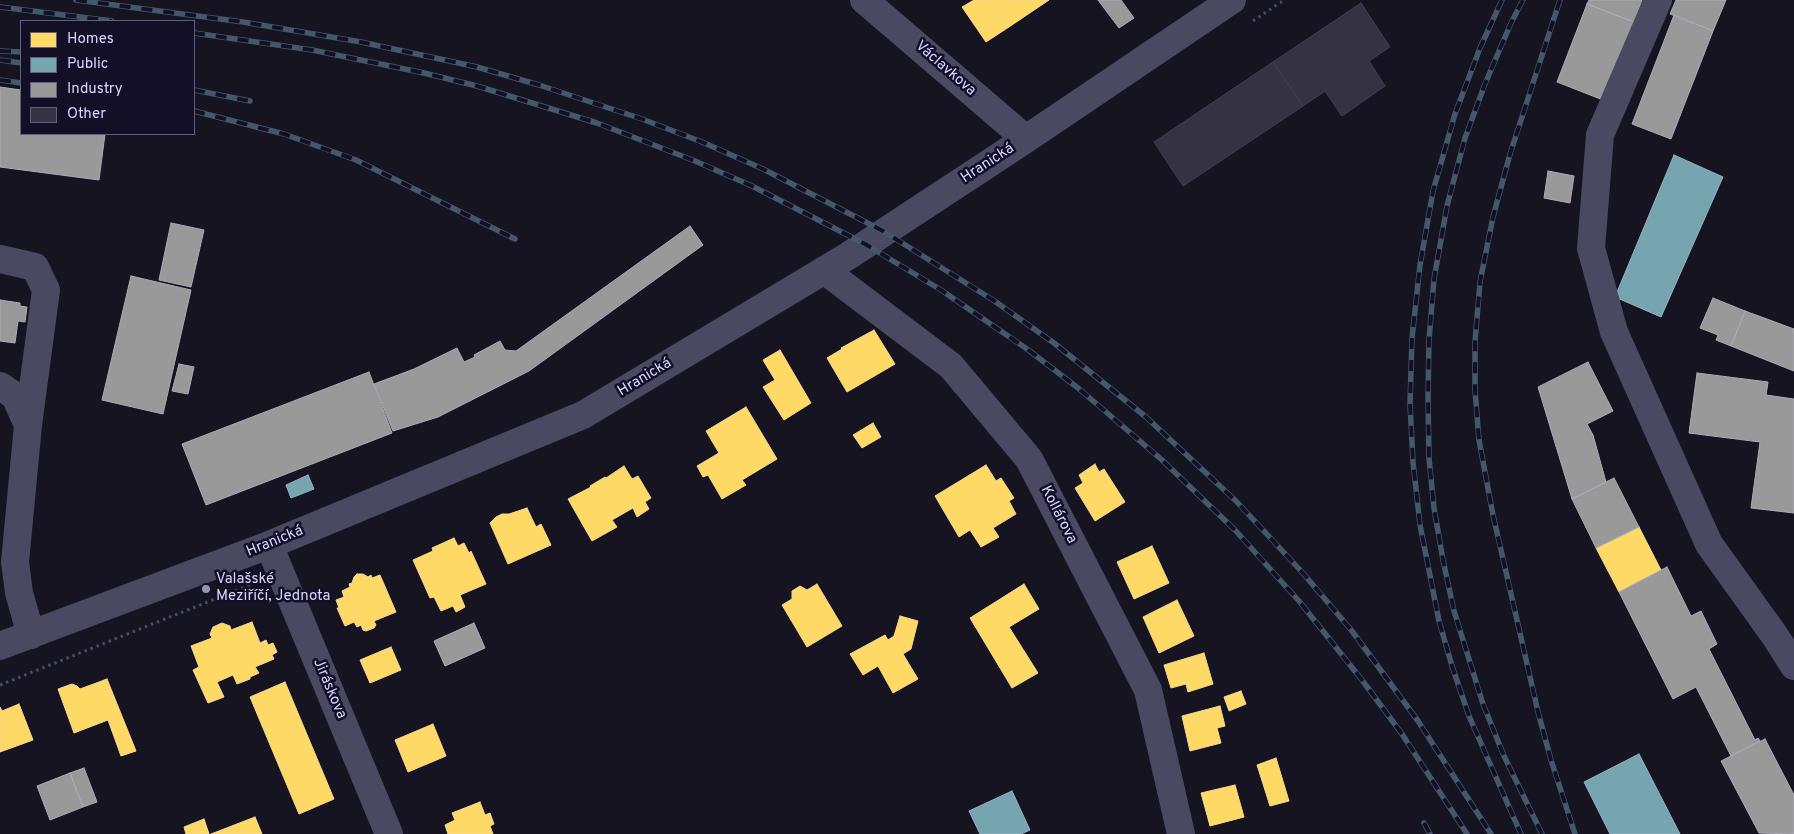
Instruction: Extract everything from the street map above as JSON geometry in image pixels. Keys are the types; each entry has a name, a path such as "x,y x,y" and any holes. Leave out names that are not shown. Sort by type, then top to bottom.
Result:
{"street":[{"name":"Václavkova","path":"864,0 1026,139"},
{"name":"Hranická","path":"0,646 269,545 582,416 824,270 1026,139 1232,0"},
{"path":"1658,0 1600,135 1591,248 1614,332 1709,544 1775,636 1794,666"},
{"path":"0,259 35,267 46,290 28,425 15,562 19,593 31,635"},
{"name":"Kollárova","path":"824,270 951,366 1029,459 1148,690 1181,834"},
{"path":"0,386 15,396 28,425"},
{"name":"Jiráskova","path":"269,545 389,834"}],"path":[{"path":"0,685 261,582"}],"building: Homes":[{"path":"974,0 990,0 1009,27 986,42 962,7"},
{"path":"990,0 1049,0 1009,27"},
{"path":"874,330 895,364 847,392 827,358"},
{"path":"780,350 811,403 784,420 763,387 775,380 763,360"},
{"path":"746,407 777,459 742,480 746,485 722,499 708,475 703,477 697,466 719,453 706,431"},
{"path":"873,423 881,437 862,448 853,435"},
{"path":"1095,464 1099,472 1104,469 1125,502 1095,521 1075,488 1083,483 1079,475"},
{"path":"986,465 996,481 1001,478 1014,498 1009,501 1016,514 993,528 999,537 981,547 970,530 959,537 935,496"},
{"path":"624,466 632,479 638,476 651,498 645,502 649,509 637,517 633,508 612,520 617,527 592,541 568,499"},
{"path":"527,508 536,527 541,524 551,545 508,564 490,523 502,514 509,514"},
{"path":"1639,527 1661,570 1619,592 1596,548"},
{"path":"454,538 458,546 464,543 469,553 471,551 486,584 460,595 465,607 456,612 453,606 441,611 434,597 430,598 413,560 433,551 432,548"},
{"path":"1152,546 1169,583 1134,599 1117,562"},
{"path":"357,574 363,574 368,577 371,575 372,578 380,575 396,612 374,621 376,625 374,628 366,631 363,630 361,625 357,627 354,622 345,626 337,608 339,608 336,600 344,597 342,591 350,587 349,584 352,583"},
{"path":"817,584 842,626 807,647 782,605 792,599 792,591 800,586 807,590"},
{"path":"1024,584 1039,609 1009,627 1038,673 1012,688 970,618"},
{"path":"1177,600 1194,636 1159,653 1143,617"},
{"path":"900,616 918,621 911,649 903,654 918,679 893,693 878,666 863,675 850,654 885,635 888,640 894,636"},
{"path":"252,622 260,643 266,640 268,645 273,643 277,652 272,655 274,659 255,667 259,673 250,677 250,679 237,684 233,675 217,682 224,697 208,703 193,670 199,667 191,646 212,638 210,634 213,627 222,623 230,626 231,630"},
{"path":"391,647 401,670 370,683 360,660"},
{"path":"1204,653 1213,684 1188,692 1186,684 1171,688 1164,665"},
{"path":"107,679 136,751 121,756 108,720 74,733 58,689 72,684 80,689"},
{"path":"285,682 334,799 299,814 250,697"},
{"path":"1241,691 1246,704 1229,711 1224,697"},
{"path":"19,704 33,740 0,752 0,707 2,711"},
{"path":"1220,706 1225,726 1217,728 1221,743 1190,751 1182,716"},
{"path":"433,724 446,756 408,772 395,740"},
{"path":"1276,758 1289,801 1270,806 1257,765"},
{"path":"1235,785 1244,817 1210,826 1201,793"},
{"path":"480,802 485,815 490,813 494,824 490,826 493,834 448,834 445,825 455,820 452,813"},
{"path":"255,817 262,834 211,834"},
{"path":"204,819 209,834 186,834 184,827"}],"building: Public":[{"path":"1674,155 1723,177 1661,317 1615,297"},
{"path":"308,475 314,489 291,498 286,485"},
{"path":"1639,754 1680,834 1610,834 1584,782"},
{"path":"1012,791 1030,830 1021,834 980,834 969,811"}],"building: Industry":[{"path":"1098,0 1121,0 1134,18 1119,28"},
{"path":"1589,0 1642,0 1634,22 1587,4"},
{"path":"1676,0 1726,0 1713,31 1670,14"},
{"path":"1587,4 1634,22 1603,100 1557,82"},
{"path":"1674,15 1713,31 1671,139 1632,124"},
{"path":"0,87 20,90 20,135 105,135 99,180 0,167"},
{"path":"1548,171 1574,176 1570,203 1544,198"},
{"path":"171,223 204,230 191,287 159,280"},
{"path":"690,226 703,245 529,371 438,417 393,431 374,384 414,369 457,348 464,362 500,341 505,350 516,351"},
{"path":"131,276 191,290 163,414 102,400"},
{"path":"1713,298 1745,311 1731,346 1716,340 1718,335 1700,328"},
{"path":"0,300 20,303 20,306 27,307 25,322 18,321 15,343 0,341"},
{"path":"1745,311 1794,329 1794,371 1731,346"},
{"path":"1588,362 1613,411 1587,424 1593,435 1606,482 1572,499 1538,387"},
{"path":"179,364 194,367 188,394 172,391"},
{"path":"369,372 392,433 206,505 182,444"},
{"path":"1697,373 1768,382 1766,395 1794,399 1794,513 1751,508 1760,442 1689,433"},
{"path":"1614,478 1639,527 1596,548 1572,499"},
{"path":"1667,567 1691,616 1701,611 1717,644 1709,649 1755,740 1758,738 1760,741 1731,756 1696,687 1673,699 1619,592"},
{"path":"474,623 485,648 445,666 434,641"},
{"path":"1765,739 1794,795 1794,834 1759,833 1721,761"},
{"path":"84,768 97,802 83,807 70,773"},
{"path":"70,773 83,807 50,820 37,786"}],"building: Other":[{"path":"1361,3 1390,47 1369,61 1385,86 1342,116 1325,91 1303,106 1273,62"},
{"path":"1273,62 1303,106 1183,186 1154,142"}],"railway":[{"path":"76,0 243,22 361,42 477,67 642,119 702,142 763,169 883,231 993,300 1054,343 1146,417 1236,501 1302,572 1352,631 1418,721 1491,834"},
{"path":"1502,0 1480,48 1455,114 1433,191 1420,265 1412,338 1410,404 1413,462 1420,525 1439,621 1469,716 1521,834"},
{"path":"1523,0 1485,84 1465,138 1447,206 1434,279 1429,340 1429,458 1434,508 1454,611 1483,704 1504,756 1542,834"},
{"path":"1560,0 1510,154 1493,217 1480,282 1475,342 1475,390 1479,440 1493,515 1538,712 1575,834"},
{"path":"0,7 104,20"},
{"path":"195,33 312,50 424,73 477,86 597,123 695,161 752,186 865,244 941,290 1027,349 1078,388 1162,460 1235,530 1299,601 1362,680 1402,734 1467,834"},
{"path":"0,51 20,52"},
{"path":"0,60 20,63"},
{"path":"0,80 20,83"},
{"path":"195,90 250,101"},
{"path":"195,111 284,134 356,160 515,239"},
{"path":"1424,823 1430,834"}],"place":[{"name":"Valašské Meziříčí, Jednota","path":"206,589"}]}
